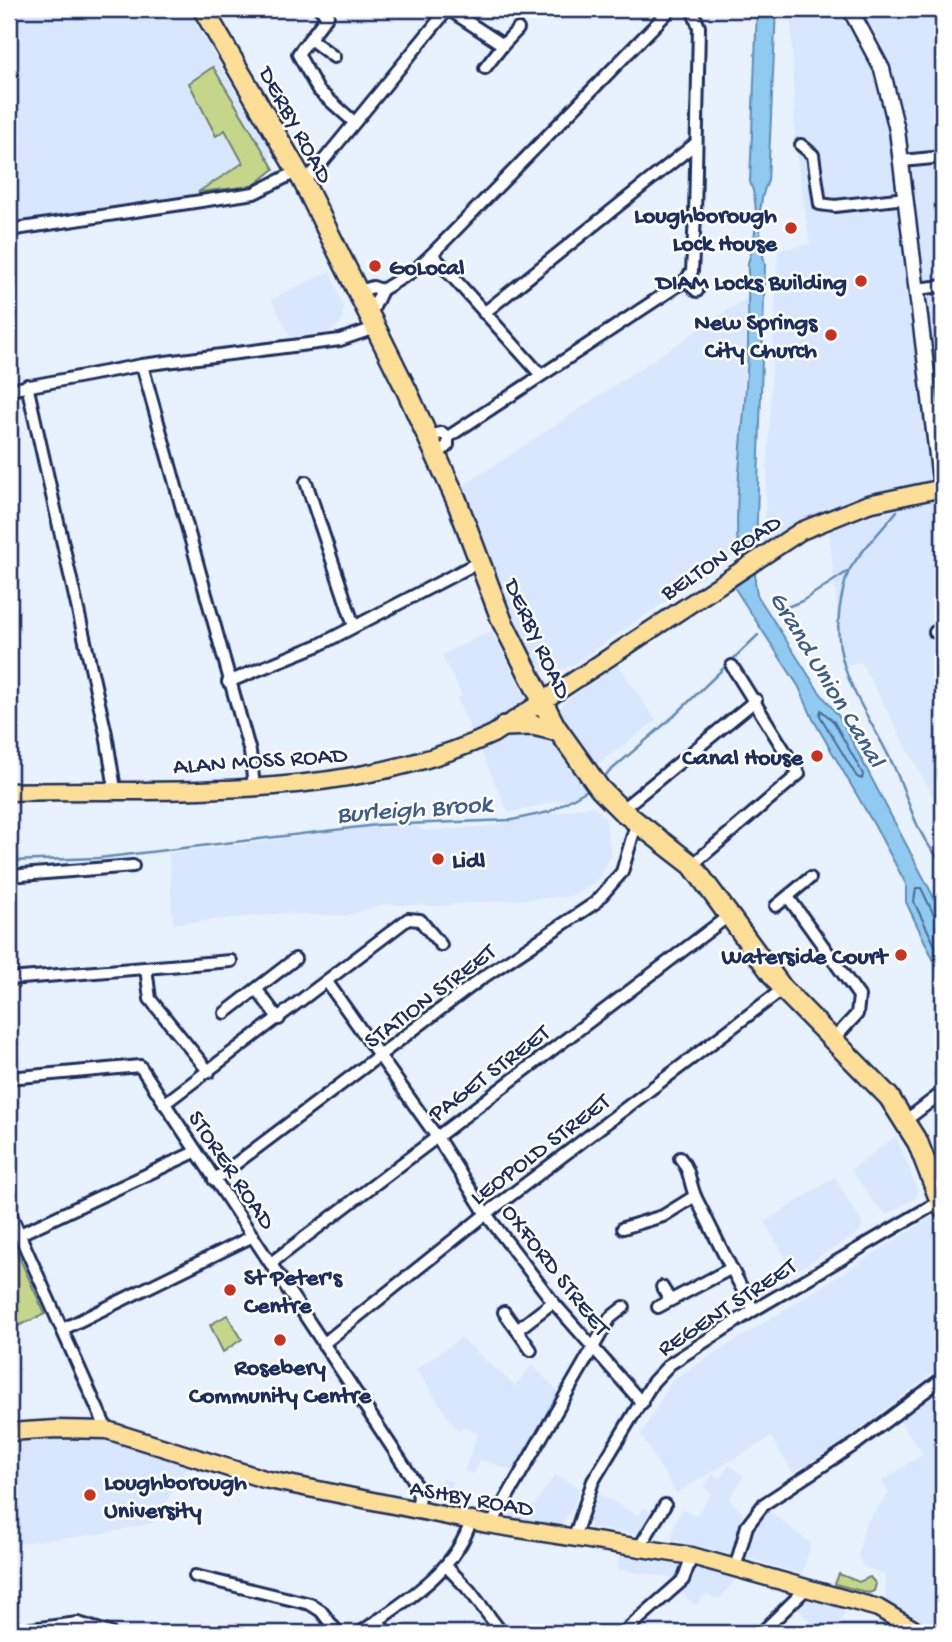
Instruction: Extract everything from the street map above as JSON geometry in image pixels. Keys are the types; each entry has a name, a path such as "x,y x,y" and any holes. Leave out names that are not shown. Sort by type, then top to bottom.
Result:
{"highway":[{"name":"DERBY ROAD","path":"203,9 300,176 356,292 438,436 437,455 502,621 540,702 596,785 692,865 783,989 889,1097 918,1143 942,1205"},
{"path":"505,726 533,725 558,731"}],"main road":[{"name":"BELTON ROAD","path":"540,702 801,531 868,504 942,488"},
{"name":"ALAN MOSS ROAD","path":"9,792 315,782 396,768 469,745 505,726 540,702"},
{"name":"ASHBY ROAD","path":"9,1432 107,1430 264,1479 491,1525 640,1546 736,1565 878,1608 920,1633"}],"street":[{"path":"320,9 328,15 298,54 318,90 354,122"},
{"path":"9,230 254,193 300,176 354,122 448,9 503,45"},
{"path":"9,390 142,365 340,340 371,320 382,290 415,270 432,254 671,9"},
{"path":"438,436 686,280 692,271 699,27 692,9"},
{"path":"850,9 881,69 893,110 902,161 942,488"},
{"path":"485,68 519,29"},
{"path":"310,38 334,57"},
{"path":"484,313 695,144"},
{"path":"800,145 813,155 820,204 815,216"},
{"path":"902,161 943,157"},
{"path":"820,204 835,206 906,198"},
{"path":"432,254 540,374"},
{"path":"686,280 697,291"},
{"path":"916,289 943,286"},
{"path":"356,292 373,287 382,290"},
{"path":"142,365 228,682 250,752 254,786"},
{"path":"27,385 106,734 115,789"},
{"path":"306,482 354,626"},
{"path":"228,682 276,665 479,562"},
{"path":"692,865 799,774 756,700 732,666"},
{"path":"629,815 756,700"},
{"name":"STATION STREET","path":"214,1180 380,1058 482,978 595,903 622,872 629,815"},
{"path":"9,876 133,866"},
{"path":"117,868 118,881"},
{"path":"776,906 810,878"},
{"path":"788,897 859,996 857,1014 833,1040"},
{"name":"PAGET STREET","path":"271,1263 730,914"},
{"path":"164,1104 408,919 420,920 440,945"},
{"path":"225,1013 295,959"},
{"path":"9,979 231,961"},
{"path":"215,962 216,975"},
{"path":"146,968 150,999 209,1072"},
{"name":"OXFORD STREET","path":"327,982 437,1137 486,1214 591,1349 642,1403"},
{"name":"LEOPOLD STREET","path":"323,1344 486,1214 783,989"},
{"path":"257,990 279,1019"},
{"name":"STORER ROAD","path":"9,1078 140,1066 414,1479 419,1496 417,1510"},
{"path":"905,1121 943,1092"},
{"path":"20,1234 195,1152"},
{"path":"680,1158 689,1168 695,1196 730,1269 754,1310"},
{"path":"689,1168 699,1162"},
{"path":"623,1228 637,1231 695,1196"},
{"name":"REGENT STREET","path":"574,1538 593,1481 653,1382 670,1364 754,1310 942,1205"},
{"path":"9,1211 107,1430"},
{"path":"63,1329 253,1236"},
{"path":"658,1307 730,1269"},
{"path":"662,1287 670,1300"},
{"path":"517,1330 553,1302"},
{"path":"491,1525 591,1349 610,1318 624,1307"},
{"path":"504,1312 531,1350"},
{"path":"736,1565 747,1526 764,1504 858,1443 943,1378"},
{"path":"640,1546 665,1505"},
{"path":"360,1633 446,1566 462,1545 471,1521"},
{"path":"622,1633 683,1580 692,1556"},
{"path":"446,1566 470,1591 502,1633"},
{"path":"195,1576 310,1604 321,1611 338,1633"},
{"path":"761,1633 808,1587"},
{"path":"378,1620 386,1633"},
{"path":"9,1632 78,1623 110,1633"}],"shaded area":[{"path":"9,9 187,9 270,150 273,168 254,193 9,230"},
{"path":"791,9 943,9 943,815 861,662 843,667 828,519 763,554 778,250 810,244 795,144"},
{"path":"330,271 344,308 341,323 329,332 291,337 271,299"},
{"path":"748,297 737,553 574,664 558,672 544,672 520,637 463,486"},
{"path":"491,631 545,734 585,790 571,798 509,813 457,699 462,695 442,655"},
{"path":"618,664 656,721 590,769 564,725 560,712 563,703"},
{"path":"593,806 605,817 611,856 596,883 570,896 435,906 384,904 345,916 284,913 173,924 169,853 338,832 378,824 379,829 413,825 425,831 489,826"},
{"path":"896,1136 918,1191 916,1198 887,1214 875,1204 851,1170"},
{"path":"835,1177 862,1224 859,1233 794,1272 765,1222"},
{"path":"932,1217 943,1241 943,1365 846,1440 793,1473 771,1437 676,1493 641,1435 671,1381"},
{"path":"461,1338 515,1386 532,1365 560,1393 515,1471 480,1460 474,1474 464,1471 478,1434 464,1427 458,1431 416,1369"},
{"path":"943,1388 943,1633 886,1604 885,1575 862,1565 858,1555 866,1522 889,1493 882,1481 923,1454 900,1421"},
{"name":"Loughborough University","path":"47,1435 99,1436 188,1467 153,1523 101,1534 9,1544 9,1441"},
{"path":"729,1465 744,1476 729,1499 743,1513 730,1554 672,1540 674,1525 682,1509 696,1516 711,1494 704,1487 713,1474 720,1478"},
{"path":"555,1475 579,1488 573,1507 561,1526 503,1518 507,1501 534,1506"},
{"path":"443,1479 453,1481 448,1503 437,1499 428,1488"},
{"path":"597,1493 639,1516 644,1508 648,1510 650,1515 638,1534 591,1528 587,1519"},
{"path":"769,1511 811,1544 802,1574 747,1558 756,1528"},
{"path":"619,1553 683,1562 676,1578 660,1576 617,1569"},
{"path":"698,1564 739,1576 719,1599 706,1594 695,1605 682,1592 694,1578"},
{"path":"811,1597 846,1607 840,1626 829,1622 819,1630 799,1610"}],"green space":[{"path":"213,67 274,169 253,186 198,192 243,163 225,130 216,136 189,83"},
{"path":"9,1235 45,1314 9,1330"},
{"path":"227,1315 242,1339 223,1352 210,1325"},
{"path":"839,1574 859,1582 870,1577 876,1584 874,1591 869,1593 835,1584"}],"water":[{"path":"757,9 776,9 768,181 762,200 760,222 765,265 755,581 757,595 818,690 840,718 943,915 943,980 906,902 906,884 813,719 799,687 734,587 741,582 737,503 748,358 748,263 756,222 750,182"}],"waterway":[{"name":"Grand Union Canal","path":"897,511 860,554 848,573 838,625 840,647 853,689 895,769 919,829 943,863"},
{"name":"Burleigh Brook","path":"777,611 802,601 847,572"},
{"name":"Burleigh Brook","path":"601,779 674,716 758,635"},
{"name":"Burleigh Brook","path":"9,861 99,858 377,825 512,820 549,812 591,788"}],"place":[{"name":"Loughborough Lock House","path":"791,228"},
{"name":"GoLocal","path":"375,266"},
{"name":"DIAM Locks Building","path":"861,281"},
{"name":"New Springs City Church","path":"831,335"},
{"name":"Canal House","path":"817,756"},
{"name":"Lidl","path":"438,859"},
{"name":"Waterside Court","path":"901,955"},
{"name":"St Peter's Centre","path":"230,1290"},
{"name":"Rosebery Community Centre","path":"280,1340"},
{"name":"Loughborough University","path":"90,1495"}]}
